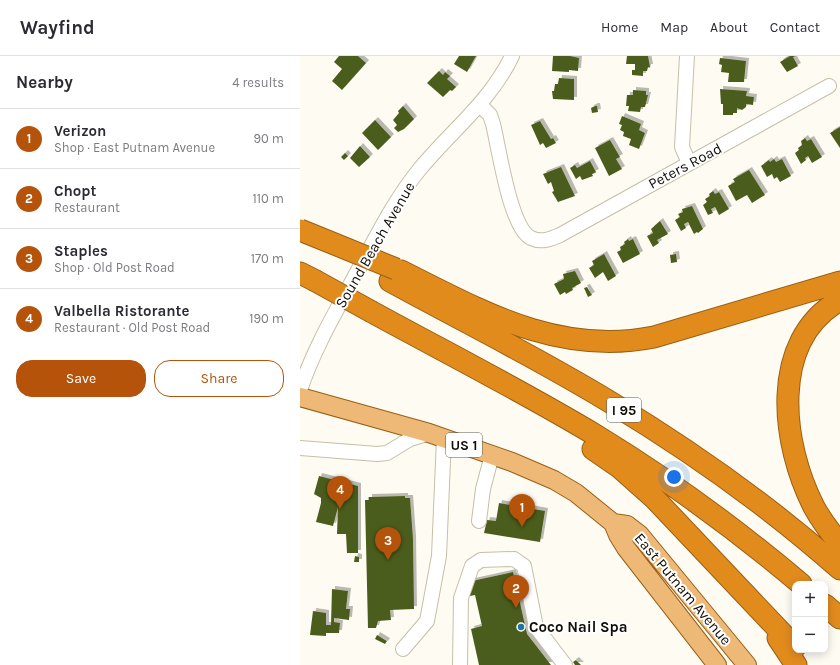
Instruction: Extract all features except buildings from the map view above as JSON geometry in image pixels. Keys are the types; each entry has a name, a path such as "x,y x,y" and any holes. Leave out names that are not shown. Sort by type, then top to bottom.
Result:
{"highway":[{"path":"300,231 393,275 522,327 569,339 598,342 620,342 654,337 840,282"},
{"name":"I 95","path":"393,275 647,425 755,500 840,569"},
{"name":"I 95","path":"307,277 560,414 640,464 707,509 797,581"},
{"path":"840,300 821,315 803,339 792,366 787,402 791,440 802,479 818,515 840,544"},
{"path":"483,372 600,454 636,482 670,514 792,643"},
{"path":"744,592 790,654 796,665"},
{"path":"828,608 840,618"},
{"path":"800,653 808,665"}],"main road":[{"name":"East Putnam Avenue","path":"300,397 436,435 512,462 554,480 576,493 613,522 627,525 651,546 747,665"},
{"name":"East Putnam Avenue","path":"613,522 618,535 626,548 717,665"}],"street":[{"name":"Sound Beach Avenue","path":"300,390 306,373 339,306 402,194 428,160 480,105 501,78 512,56"},
{"path":"687,56 682,147 689,163"},
{"name":"Peters Road","path":"480,105 490,115 493,124 516,219 523,232 532,239 538,241 549,240 560,235 829,86"},
{"path":"300,448 382,454 396,449 410,439 436,435 439,556 427,621 403,649"},
{"path":"479,521 483,489 492,455"},
{"path":"460,665 461,598 472,566 481,560 514,559 524,566 536,627 565,665"}],"place":[{"name":"Valbella Ristorante","path":"340,509"},
{"name":"Verizon","path":"522,527"},
{"name":"Staples","path":"388,560"},
{"name":"Chopt","path":"516,608"},
{"name":"Coco Nail Spa","path":"521,627"}]}
